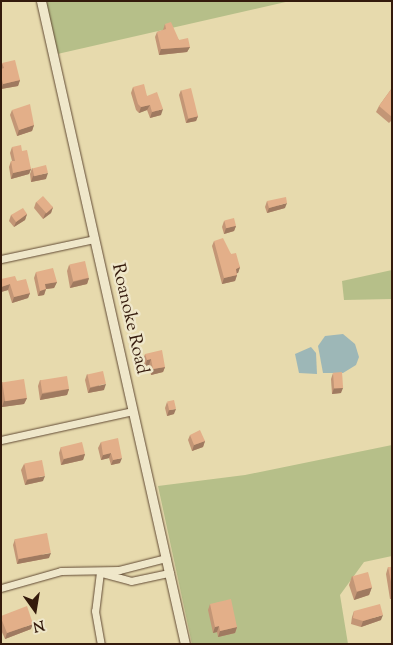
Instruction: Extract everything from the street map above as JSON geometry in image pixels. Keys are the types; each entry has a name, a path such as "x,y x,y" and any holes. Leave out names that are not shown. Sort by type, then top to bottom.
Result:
{"street":[{"name":"Roanoke Road","path":"41,1 185,644"},
{"path":"1,259 94,239"},
{"path":"1,440 133,412"},
{"path":"100,572 166,558"},
{"path":"1,588 61,571 100,572 131,580 170,573"},
{"path":"100,572 95,611 101,644"}],"green space":[{"path":"41,1 290,1 53,55"},
{"path":"392,270 392,299 344,300 342,281"},
{"path":"392,445 392,556 364,562 340,595 348,644 192,644 158,486 245,475"}],"water":[{"path":"343,334 355,344 359,357 356,365 343,373 323,373 318,346 325,336"},
{"path":"311,347 316,353 317,374 299,373 295,354"}],"building":[{"path":"171,22 179,40 188,38 190,47 161,49 157,32 166,29 165,24"},
{"path":"15,60 20,80 3,84 1,69 4,68 2,63"},
{"path":"144,84 147,96 157,92 163,109 152,112 150,105 141,107 138,104 133,87"},
{"path":"191,88 198,116 188,119 181,90"},
{"path":"392,88 392,117 379,106"},
{"path":"30,104 34,125 19,130 12,110"},
{"path":"21,145 22,151 27,150 31,169 13,173 11,161 15,161 12,147"},
{"path":"46,165 48,173 34,176 32,168"},
{"path":"43,196 53,207 46,213 36,202"},
{"path":"286,197 287,203 269,208 267,201"},
{"path":"23,208 27,214 16,222 11,215"},
{"path":"234,218 236,226 226,228 224,220"},
{"path":"223,238 231,254 236,253 240,267 236,269 237,275 224,278 214,241"},
{"path":"85,261 89,278 73,281 69,265"},
{"path":"53,268 57,282 45,284 46,289 40,291 36,272"},
{"path":"15,276 17,281 26,279 30,293 14,297 10,284 1,287 1,279"},
{"path":"162,350 165,367 153,369 151,359 147,360 145,354"},
{"path":"103,371 106,384 90,387 87,375"},
{"path":"342,372 343,388 334,389 333,373"},
{"path":"67,376 69,389 42,393 40,380"},
{"path":"24,379 27,398 5,401 2,382"},
{"path":"174,400 176,409 169,410 167,402"},
{"path":"200,430 205,441 194,445 190,435"},
{"path":"118,438 122,458 113,460 111,453 103,455 101,442"},
{"path":"82,442 85,454 64,459 61,447"},
{"path":"42,460 45,476 27,479 24,463"},
{"path":"47,533 51,553 18,559 15,539"},
{"path":"388,567 392,567 392,587"},
{"path":"368,572 372,587 357,592 353,576"},
{"path":"231,599 237,627 220,631 219,626 215,627 210,604"},
{"path":"380,604 383,615 363,621 353,618 354,611"},
{"path":"27,606 33,624 7,633 1,616"}]}
